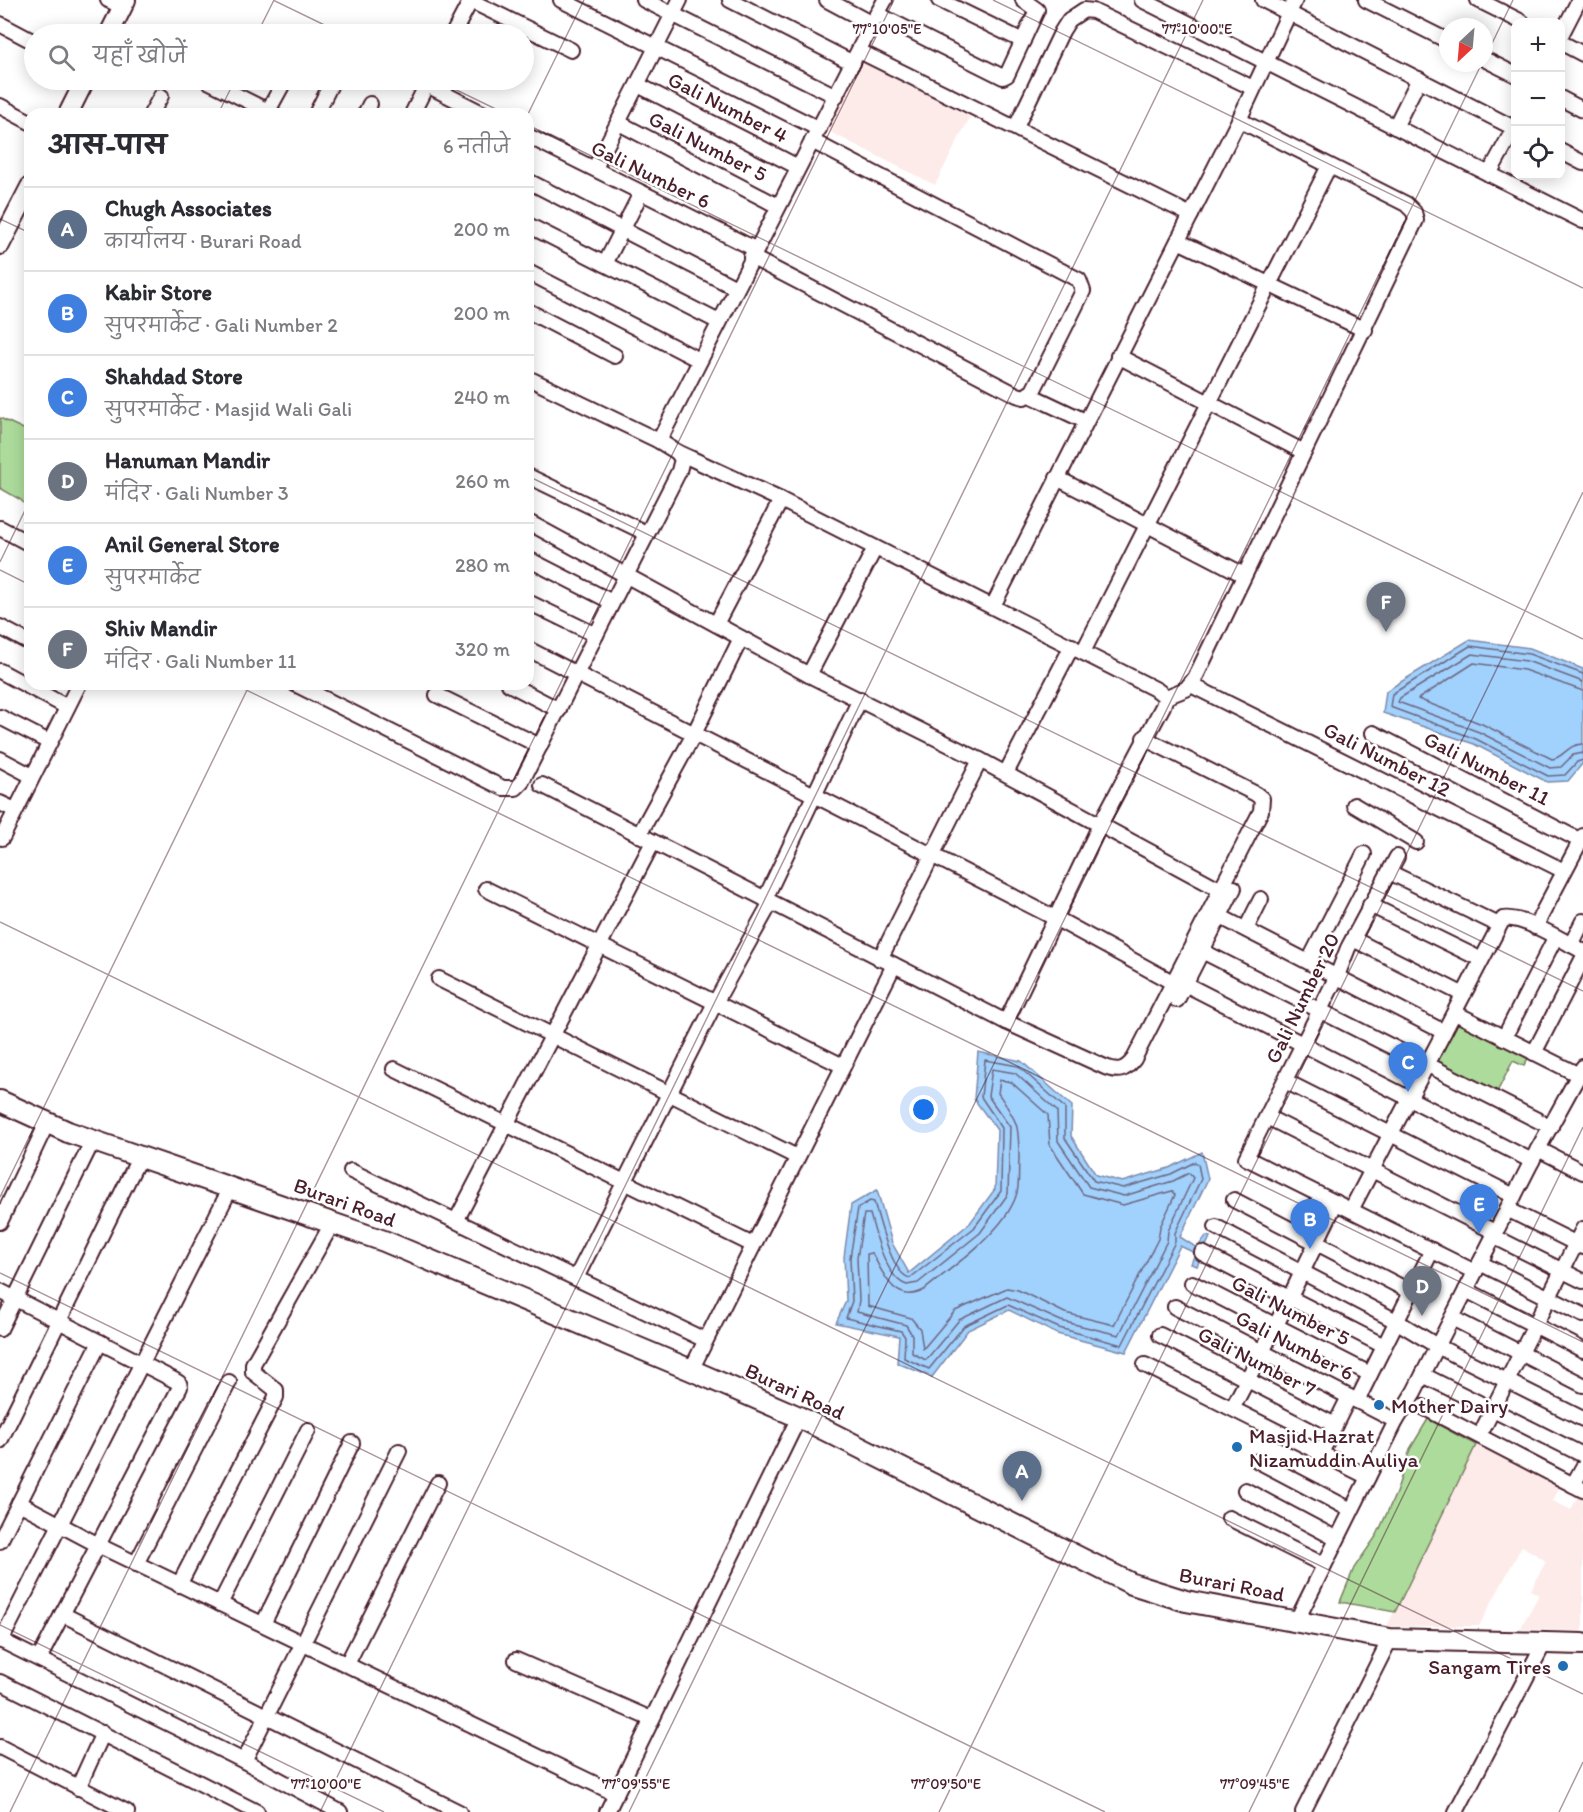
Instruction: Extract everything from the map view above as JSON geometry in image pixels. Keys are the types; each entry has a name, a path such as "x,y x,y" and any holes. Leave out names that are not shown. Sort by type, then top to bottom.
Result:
{"main road":[{"name":"Burari Road","path":"0,1101 47,1123 333,1222 454,1269 799,1417 1132,1584 1186,1601 1390,1639 1545,1641 1583,1644"}],"street":[{"path":"458,24 471,0 519,24"},
{"path":"561,0 819,129"},
{"path":"644,0 836,96"},
{"path":"597,164 680,0"},
{"path":"730,0 1016,127 1191,215"},
{"path":"827,0 875,19 998,75 1007,75 1036,13 1029,3"},
{"path":"659,441 753,253 885,0"},
{"path":"939,0 1023,41"},
{"path":"1142,0 1583,221"},
{"path":"1263,0 1292,6 1419,79 1513,126"},
{"path":"1366,0 1439,36"},
{"path":"1478,0 1514,18"},
{"path":"1565,28 1580,0"},
{"path":"114,24 119,2"},
{"path":"993,606 1239,120 1292,6"},
{"path":"1016,127 1062,31 1069,20 1084,10 1093,11 1253,88"},
{"path":"0,24 24,37"},
{"path":"534,32 571,50"},
{"path":"1565,45 1583,54"},
{"path":"1493,64 1511,73"},
{"path":"1395,127 1419,79"},
{"name":"Gali Number 4","path":"638,85 798,167"},
{"path":"71,108 81,90"},
{"path":"233,90 263,108"},
{"path":"273,108 281,90"},
{"path":"319,108 328,90"},
{"path":"415,108 424,90"},
{"path":"442,90 473,108"},
{"path":"154,108 160,96"},
{"path":"1565,101 1583,110"},
{"path":"0,106 24,119"},
{"path":"1006,1022 1101,824 1166,697 1191,685 1413,231 1416,220 1414,212 1406,204 1239,120"},
{"name":"Gali Number 5","path":"619,123 778,206"},
{"path":"1489,174 1511,134"},
{"name":"Gali Number 6","path":"534,139 642,193 1017,395 1024,397 1030,395 1085,421"},
{"path":"812,141 1079,280 1083,291 1030,395"},
{"path":"1565,154 1583,163"},
{"path":"1006,774 1146,525 1329,166"},
{"path":"534,184 736,288"},
{"path":"605,264 642,193"},
{"path":"0,245 24,199"},
{"path":"534,228 719,322"},
{"path":"1178,241 1365,330"},
{"path":"534,275 699,360"},
{"path":"534,314 615,356"},
{"path":"1118,356 1304,452"},
{"path":"534,381 659,441 677,452 781,500 993,606 1157,690 1166,697"},
{"path":"307,690 503,788 516,788 559,710 679,471 682,459 677,452"},
{"path":"1056,478 1244,575"},
{"path":"534,479 646,533"},
{"path":"716,624 781,500"},
{"path":"534,525 626,573 809,675 980,760 1219,889"},
{"path":"0,528 24,541"},
{"path":"809,675 875,548"},
{"path":"534,562 612,602"},
{"path":"534,605 596,635"},
{"path":"0,627 24,640"},
{"path":"639,835 694,734 741,638"},
{"path":"534,652 1303,1045 1410,1098 1535,1155 1583,1172"},
{"path":"0,670 24,683"},
{"name":"Gali Number 12","path":"1191,685 1564,871"},
{"path":"37,690 68,707"},
{"path":"2,837 77,690"},
{"path":"521,690 559,710"},
{"path":"437,695 540,746"},
{"path":"576,1278 768,900 860,699"},
{"path":"0,717 49,742"},
{"name":"Gali Number 11","path":"1373,733 1582,838 1535,927"},
{"path":"1144,738 1262,799 1261,811 1219,889 1179,983 1177,1000"},
{"path":"0,759 33,776"},
{"path":"880,959 980,760"},
{"path":"542,785 1006,1022 1116,1071 1125,1070 1134,1059 1179,983 1202,951 1234,888"},
{"path":"0,803 15,810"},
{"path":"1354,805 1416,842"},
{"path":"456,1221 551,1034 653,842"},
{"path":"1309,961 1365,854"},
{"name":"Gali Number 20","path":"1336,1202 1246,1158 1320,1011 1353,939 1397,857"},
{"path":"1389,872 1499,925"},
{"path":"486,889 843,1066"},
{"path":"1246,929 1261,899"},
{"path":"1371,905 1474,956"},
{"path":"1220,916 1444,1032"},
{"path":"1351,1210 1503,919 1509,918 1535,927 1577,948 1583,921"},
{"path":"1504,1038 1555,938"},
{"path":"1353,939 1458,992"},
{"path":"1202,951 1551,1127"},
{"path":"1534,1053 1583,958"},
{"path":"690,1370 894,965"},
{"path":"439,979 797,1157"},
{"path":"1296,1622 1396,1421 1423,1375 1535,1155 1581,1071 1534,1053 1455,1013"},
{"path":"394,1069 753,1245"},
{"path":"1285,1081 1514,1196"},
{"path":"1267,1117 1372,1169 1583,1281"},
{"path":"0,1222 47,1123"},
{"path":"0,1329 93,1140"},
{"path":"0,1441 140,1156"},
{"path":"351,1171 705,1340"},
{"path":"231,1187 0,1640 244,1761 340,1812"},
{"path":"1234,1200 1411,1292"},
{"path":"1233,1407 1276,1326 1336,1202 1432,1250 1549,1297 1583,1315"},
{"path":"1507,1209 1580,1245"},
{"path":"179,1585 276,1397 276,1390 253,1372 253,1364 333,1222"},
{"path":"1216,1227 1396,1320 1437,1346 1583,1419"},
{"path":"1484,1427 1562,1271 1580,1245 1583,1229"},
{"path":"1321,1453 1335,1425 1370,1374 1432,1250"},
{"path":"1202,1253 1384,1346"},
{"name":"Gali Number 5","path":"1192,1283 1370,1374"},
{"path":"1466,1290 1583,1350"},
{"path":"0,1291 180,1383 180,1388 100,1545 39,1659"},
{"name":"Gali Number 6","path":"1175,1307 1396,1421"},
{"path":"1452,1318 1583,1385"},
{"name":"Gali Number 7","path":"1160,1335 1335,1425"},
{"path":"0,1541 100,1342"},
{"path":"1145,1365 1233,1407 1368,1477"},
{"path":"1423,1375 1583,1455"},
{"path":"136,1564 229,1382"},
{"path":"1423,1407 1578,1488 1583,1467"},
{"path":"607,1812 799,1417"},
{"path":"220,1604 308,1430"},
{"path":"263,1624 352,1443"},
{"path":"244,1761 399,1451"},
{"path":"1258,1461 1351,1510"},
{"path":"347,1664 438,1483"},
{"path":"1245,1490 1337,1539"},
{"path":"19,1503 179,1585 616,1794"},
{"path":"1229,1518 1324,1566"},
{"path":"62,1614 459,1812"},
{"path":"1303,1812 1390,1639"},
{"path":"1456,1812 1545,1641"},
{"path":"516,1660 651,1719"},
{"path":"0,1682 257,1812"},
{"path":"78,1788 103,1733"},
{"path":"0,1747 127,1812"}],"shaded area":[{"path":"861,61 970,117 935,185 826,130"},
{"path":"1476,1445 1560,1486 1553,1501 1571,1510 1578,1495 1583,1497 1583,1631 1520,1629 1539,1595 1531,1590 1546,1561 1522,1546 1479,1626 1387,1626"}],"green space":[{"path":"0,418 24,429 24,504 0,488"},
{"path":"1459,1020 1529,1056 1524,1066 1513,1061 1496,1094 1437,1064"},
{"path":"1428,1419 1476,1445 1395,1612 1340,1602 1354,1568 1377,1535 1396,1493 1410,1449"}],"water":[{"path":"1469,640 1530,648 1583,669 1583,763 1568,781 1547,782 1474,744 1383,713 1386,691"},
{"path":"978,1052 1021,1061 1072,1106 1071,1136 1096,1175 1122,1182 1169,1168 1202,1152 1208,1179 1180,1237 1197,1248 1206,1236 1210,1237 1197,1266 1191,1264 1195,1253 1180,1246 1126,1352 1057,1334 1009,1310 968,1330 932,1377 897,1363 899,1336 836,1323 846,1301 844,1257 851,1205 877,1190 892,1243 909,1273 970,1223 995,1189 997,1130 974,1099"}],"place":[{"name":"Shiv Mandir","path":"1386,632"},
{"name":"Shahdad Store","path":"1408,1092"},
{"name":"Anil General Store","path":"1479,1234"},
{"name":"Kabir Store","path":"1310,1249"},
{"name":"Hanuman Mandir","path":"1422,1316"},
{"name":"Mother Dairy","path":"1379,1405"},
{"name":"Masjid Hazrat Nizamuddin Auliya","path":"1237,1447"},
{"name":"Chugh Associates","path":"1022,1501"},
{"name":"Sangam Tires","path":"1563,1666"}]}
